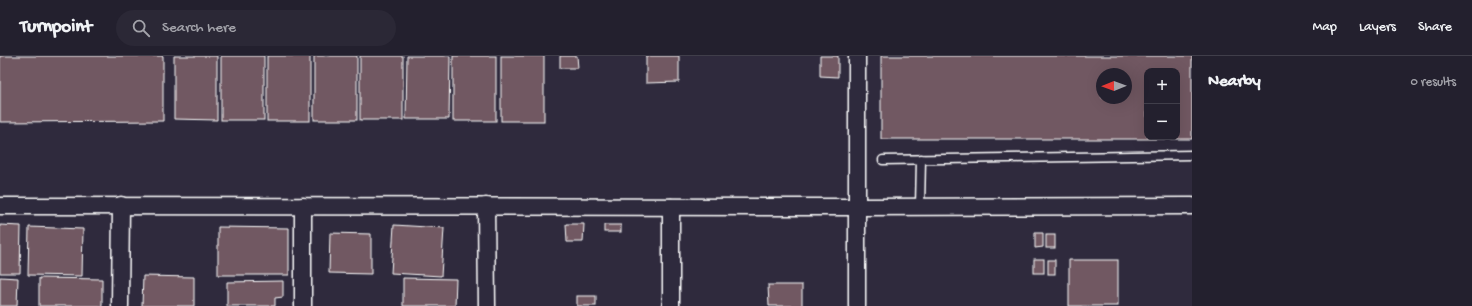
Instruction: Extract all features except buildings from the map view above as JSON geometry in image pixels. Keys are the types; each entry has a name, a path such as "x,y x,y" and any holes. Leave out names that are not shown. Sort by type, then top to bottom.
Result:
{"street":[{"path":"857,56 857,306"},
{"path":"0,206 857,208 1192,206"},
{"path":"120,306 121,206"},
{"path":"303,306 304,206"},
{"path":"486,206 487,306"},
{"path":"671,207 671,306"}],"lane":[{"path":"883,160 1192,155"},
{"path":"920,207 921,159"}]}
